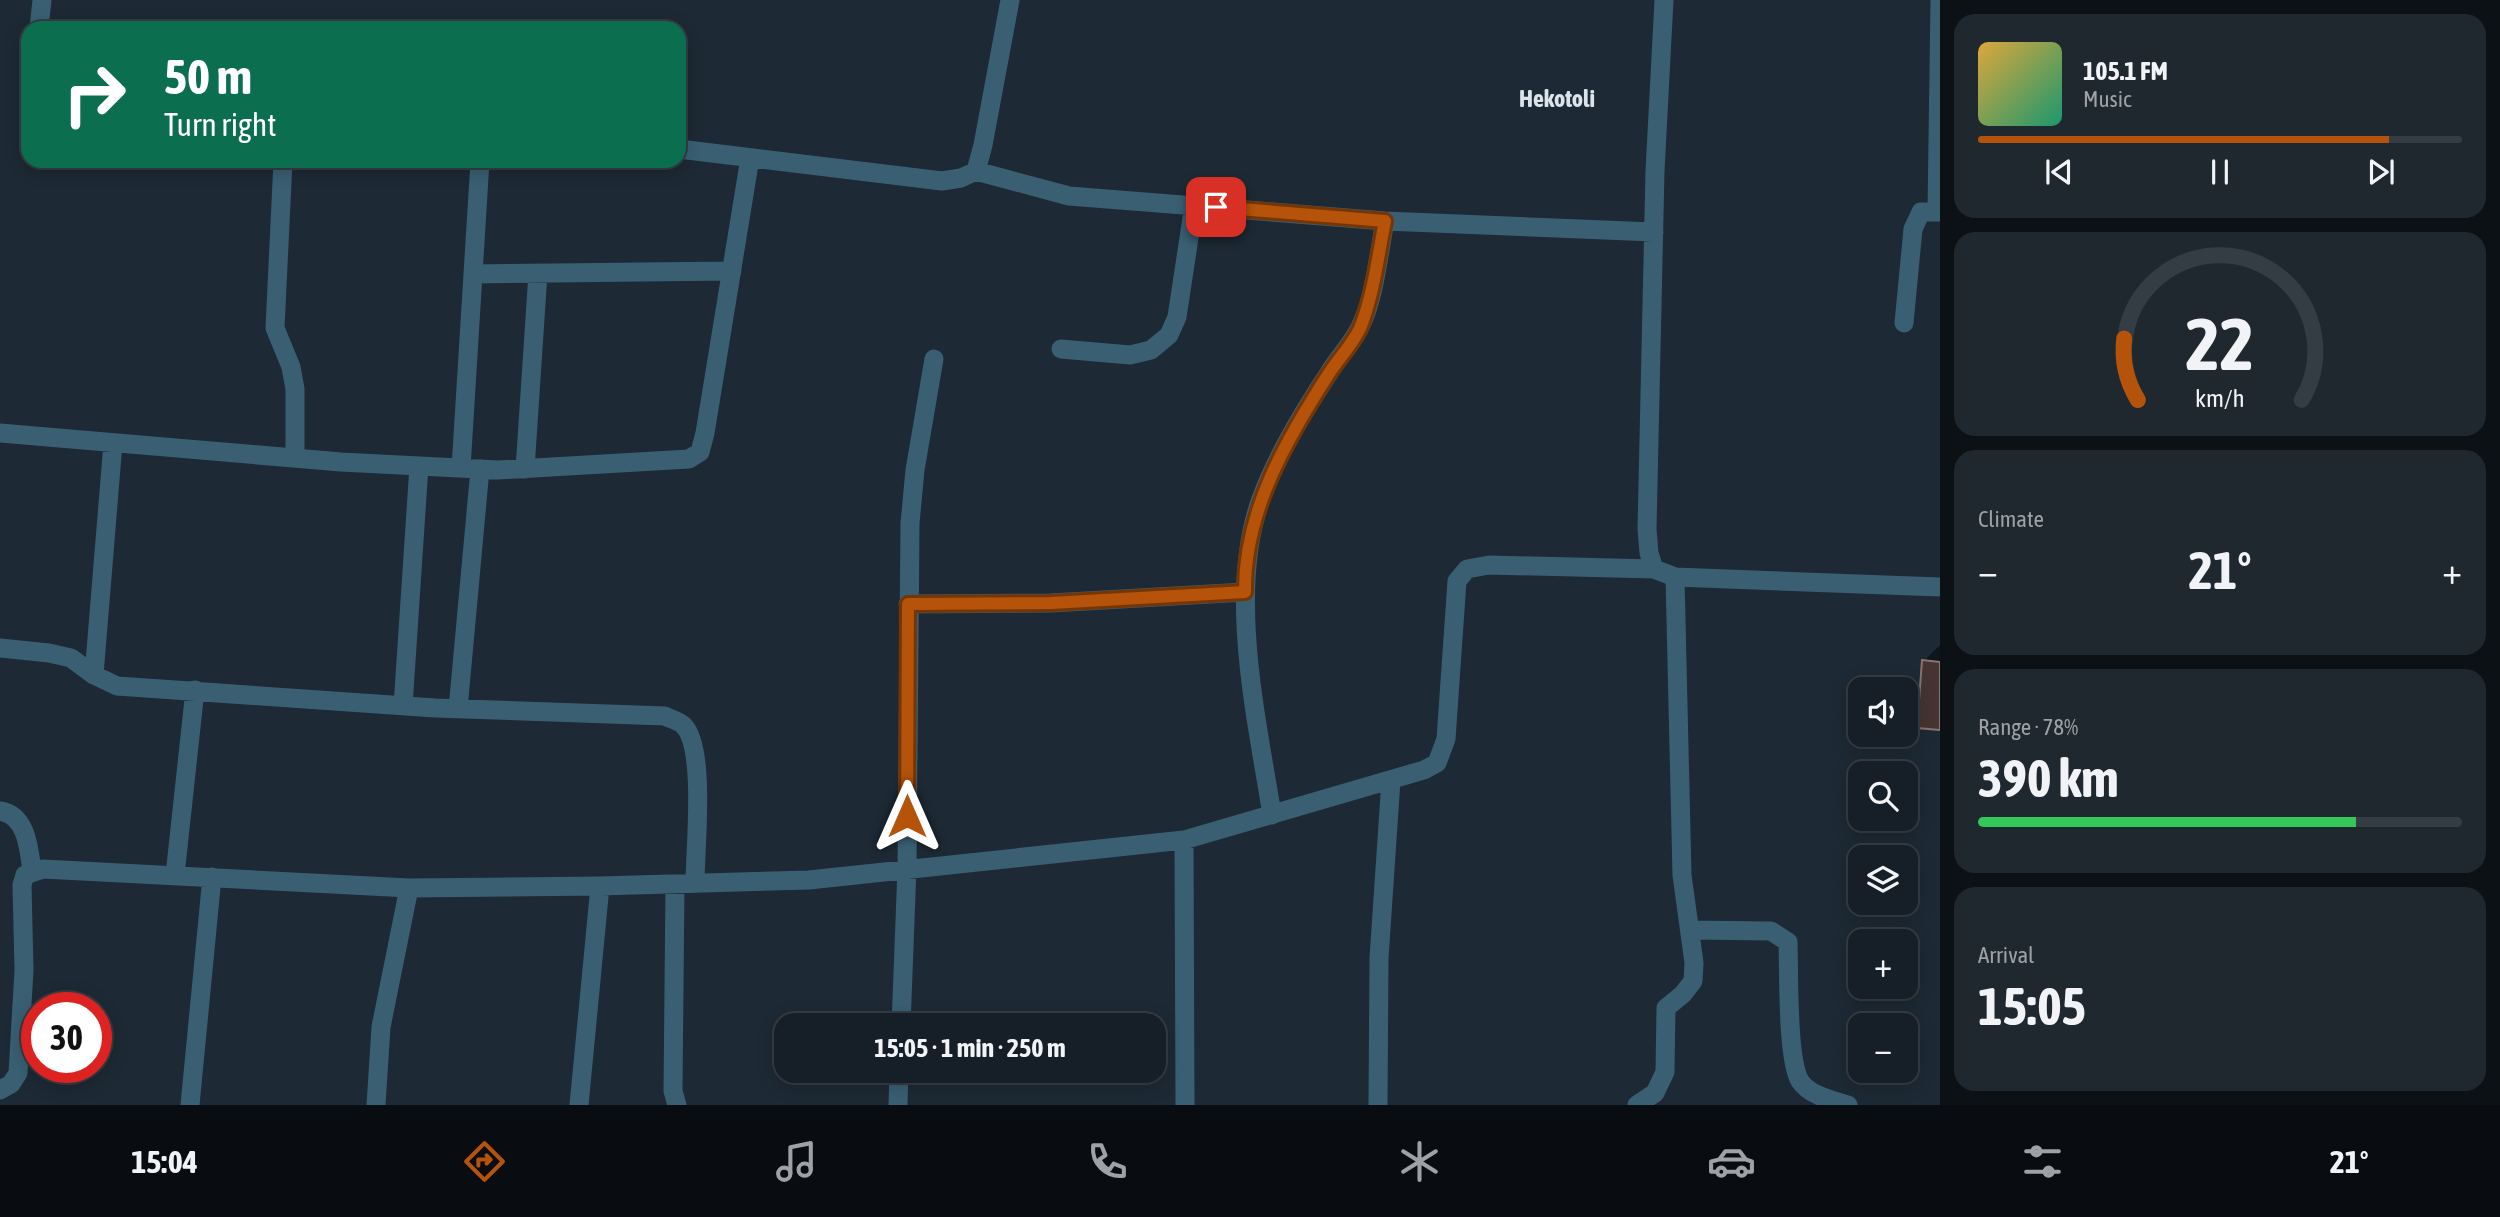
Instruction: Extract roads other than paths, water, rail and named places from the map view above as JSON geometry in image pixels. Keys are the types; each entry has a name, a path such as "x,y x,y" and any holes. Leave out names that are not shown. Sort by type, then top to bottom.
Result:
{"street":[{"path":"40,21 42,0"},
{"path":"976,172 1010,0"},
{"path":"1654,569 1649,553 1647,529 1654,232 1664,0"},
{"path":"1904,323 1913,229 1921,212 1938,212 1940,0"},
{"path":"686,150 942,181 976,172 1069,196 1385,221 1654,232"},
{"path":"0,433 295,458 470,468 525,468 689,459 700,452 750,158"},
{"path":"283,168 275,328 291,367 295,389 295,458"},
{"path":"458,709 470,468 473,274 480,168"},
{"path":"1061,349 1130,355 1151,350 1169,335 1177,317 1194,205"},
{"path":"1272,815 1245,619 1245,578 1252,529 1261,499 1283,450 1328,374 1360,328 1373,286 1385,221"},
{"path":"473,274 732,271"},
{"path":"525,468 538,273"},
{"path":"901,1013 907,868 909,523 934,359"},
{"path":"94,676 113,443"},
{"path":"403,706 419,466"},
{"path":"0,1090 11,1084 19,1073 24,970 22,885 26,875 32,871 43,869 409,888 685,884 809,880 1184,840 1424,770 1437,763 1446,739 1457,581 1467,569 1489,565 1654,569 1675,577 1940,587"},
{"path":"1637,1105 1655,1093 1665,1072 1666,1007 1683,994 1693,981 1694,963 1682,875 1675,577"},
{"path":"908,604 1051,603 1245,592"},
{"path":"0,649 49,653 71,658 94,676 117,686 458,709 635,713 664,716 683,725 691,738 697,768 685,884 673,1091 677,1105"},
{"path":"175,875 195,690"},
{"path":"1378,1105 1379,958 1391,780"},
{"path":"0,811 16,818 23,827 32,871"},
{"path":"1184,840 1185,1105"},
{"path":"190,1105 212,877"},
{"path":"579,1105 600,886"},
{"path":"376,1105 381,1027 409,888"},
{"path":"1690,930 1771,930 1788,942 1793,1063 1801,1083 1818,1096 1848,1105"},
{"path":"898,1105 899,1083"}],"district":[{"name":"Hekotoli","path":"1557,99"}]}
